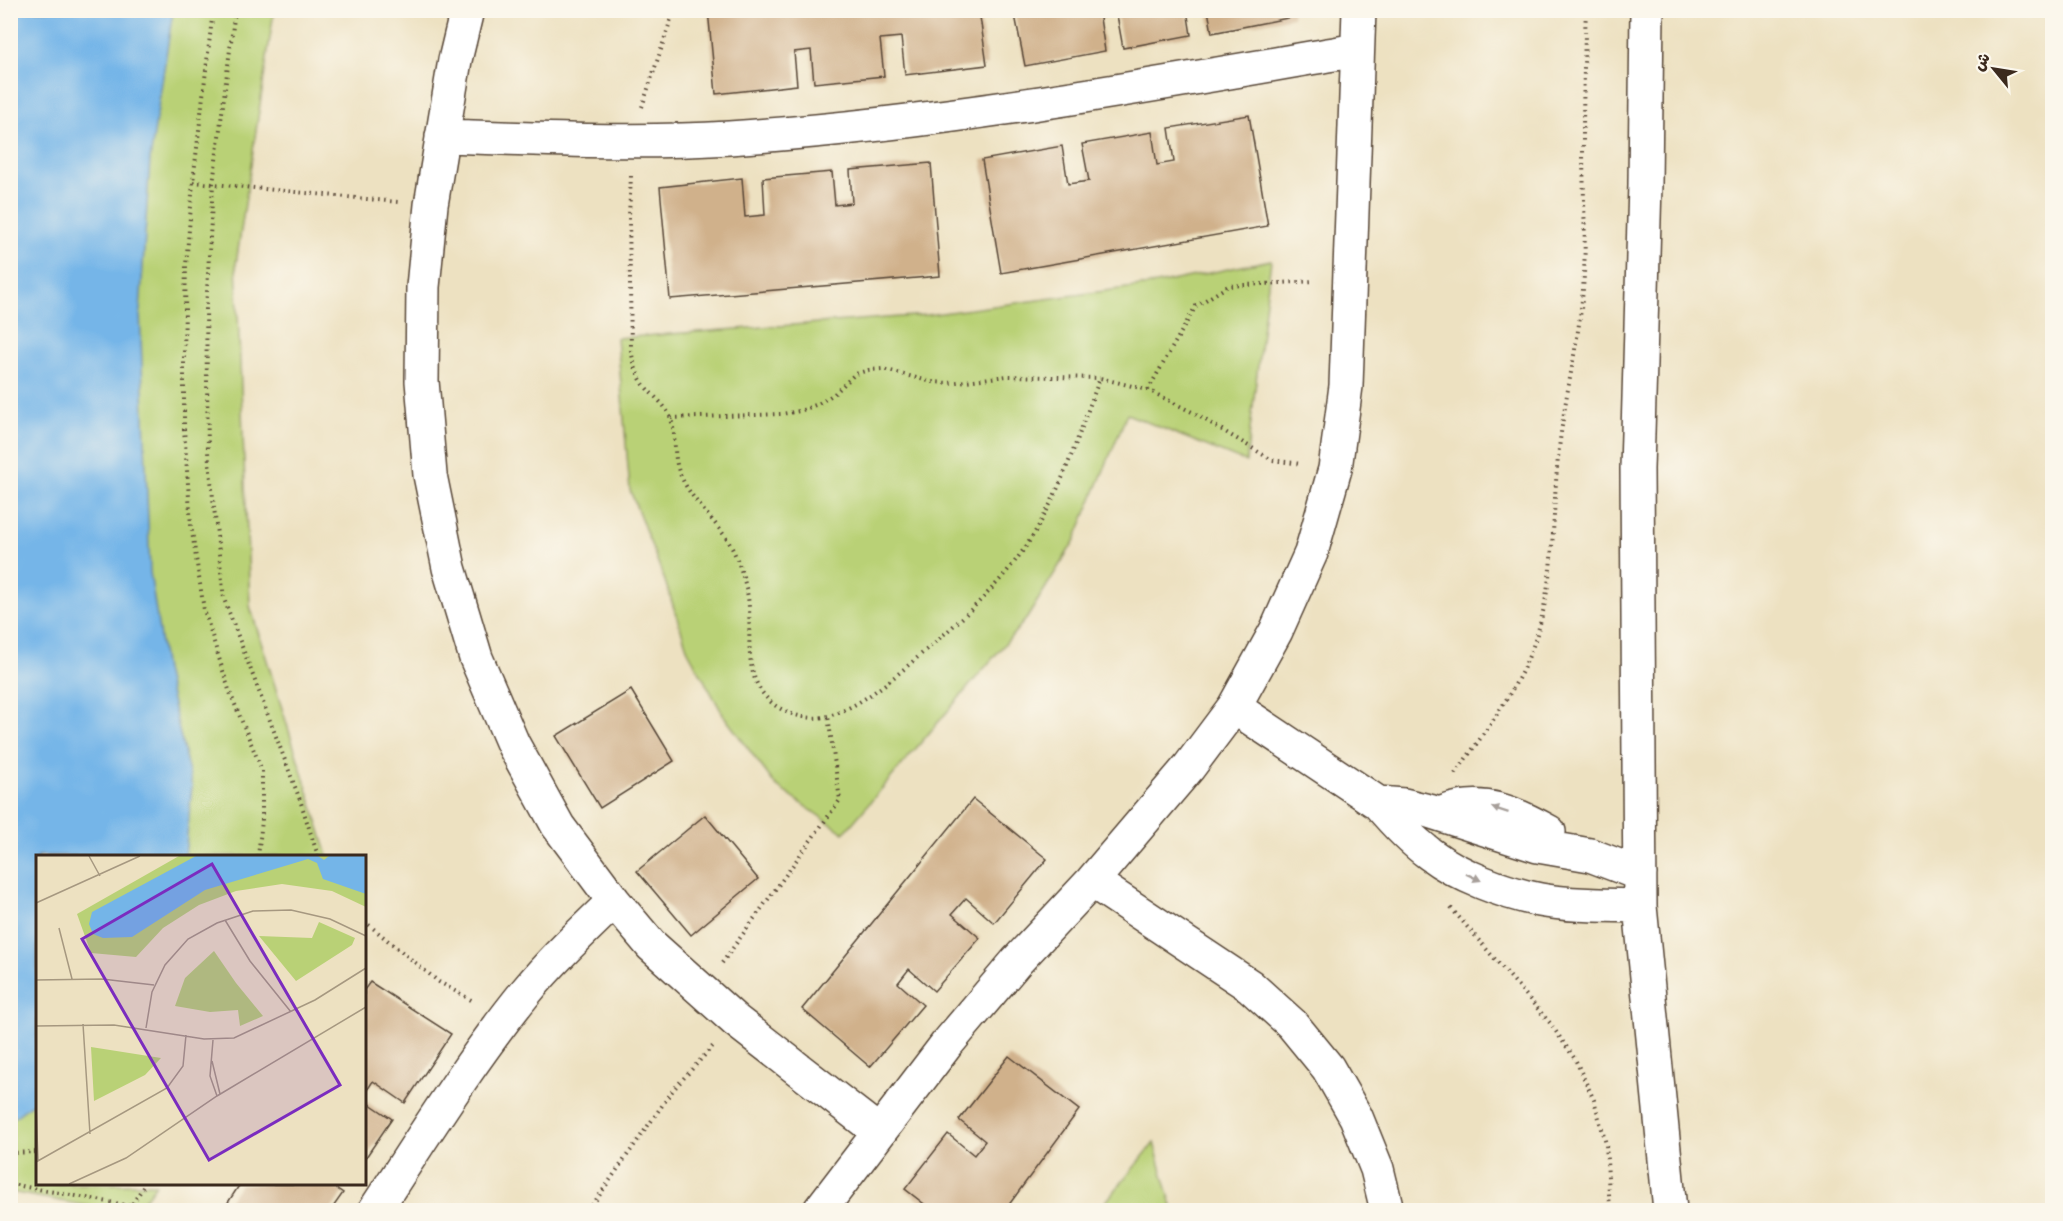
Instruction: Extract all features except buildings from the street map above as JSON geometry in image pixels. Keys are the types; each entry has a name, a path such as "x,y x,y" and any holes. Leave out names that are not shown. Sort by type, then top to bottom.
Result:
{"street":[{"path":"466,10 455,60 431,206 423,287 422,381 430,475 449,568 476,658 513,744 558,826 614,901 651,945 736,1021 879,1132"},
{"path":"820,1210 946,1045 1017,961 1092,881 1189,767 1234,707 1276,631 1311,553 1335,470 1346,386 1359,10"},
{"path":"1647,10 1637,469 1640,906 1670,1210"},
{"path":"442,136 633,142 728,138 930,119 1030,106 1357,50"},
{"path":"1234,707 1378,803 1395,823 1431,855 1473,878 1506,891 1541,900 1577,904 1640,906"},
{"path":"1378,803 1434,813 1538,846 1590,855 1640,874"},
{"path":"1431,855 1428,847 1429,829 1434,813"},
{"path":"1092,881 1250,986 1292,1024 1328,1068 1356,1117 1377,1169 1387,1210"},
{"path":"375,1210 505,1019 554,960 614,901"}],"path":[{"path":"213,10 186,265 184,429 191,525 204,610 229,690 262,770 262,821 258,855"},
{"path":"235,10 213,184 206,309 208,452 224,599 300,800 318,855"},
{"path":"674,10 633,142 629,214 631,350 640,378 660,400 671,418 674,456 688,492 718,526 732,549 742,573 748,598 749,657 752,674 760,690 773,704 790,714 808,718 828,716 846,709 886,684 970,612 1015,562 1051,503 1100,378"},
{"path":"1434,813 1510,693 1537,634 1545,602 1551,570 1554,495 1560,442 1580,316 1584,273 1583,146 1586,10"},
{"path":"193,182 431,206"},
{"path":"1148,390 1196,306 1227,286 1349,280"},
{"path":"671,418 781,414 800,411 834,394 855,374 869,370 883,369 932,382 949,383 1007,376 1100,378 1148,390 1185,408 1272,460 1335,470"},
{"path":"702,990 840,800 828,716"},
{"path":"1450,907 1550,1023 1575,1059 1594,1101 1606,1144 1610,1210"},
{"path":"366,923 439,982 505,1019"},
{"path":"589,1210 673,1090 736,1021"},
{"path":"10,1153 36,1152"},
{"path":"10,1184 131,1206 144,1185"}],"green space":[{"path":"10,11 274,11 236,264 250,606 328,855 36,855 36,1185 155,1185 137,1210 110,1210 11,1192"},
{"path":"1271,260 1246,462 1127,414 1075,540 1027,618 844,833 776,786 724,716 688,651 665,581 630,490 617,338 927,315 1157,284"},
{"path":"1154,1143 1173,1210 1099,1210"}],"water":[{"path":"11,10 173,11 150,160 140,311 150,572 165,670 192,786 185,855 36,855 36,1101 11,1120"}]}
